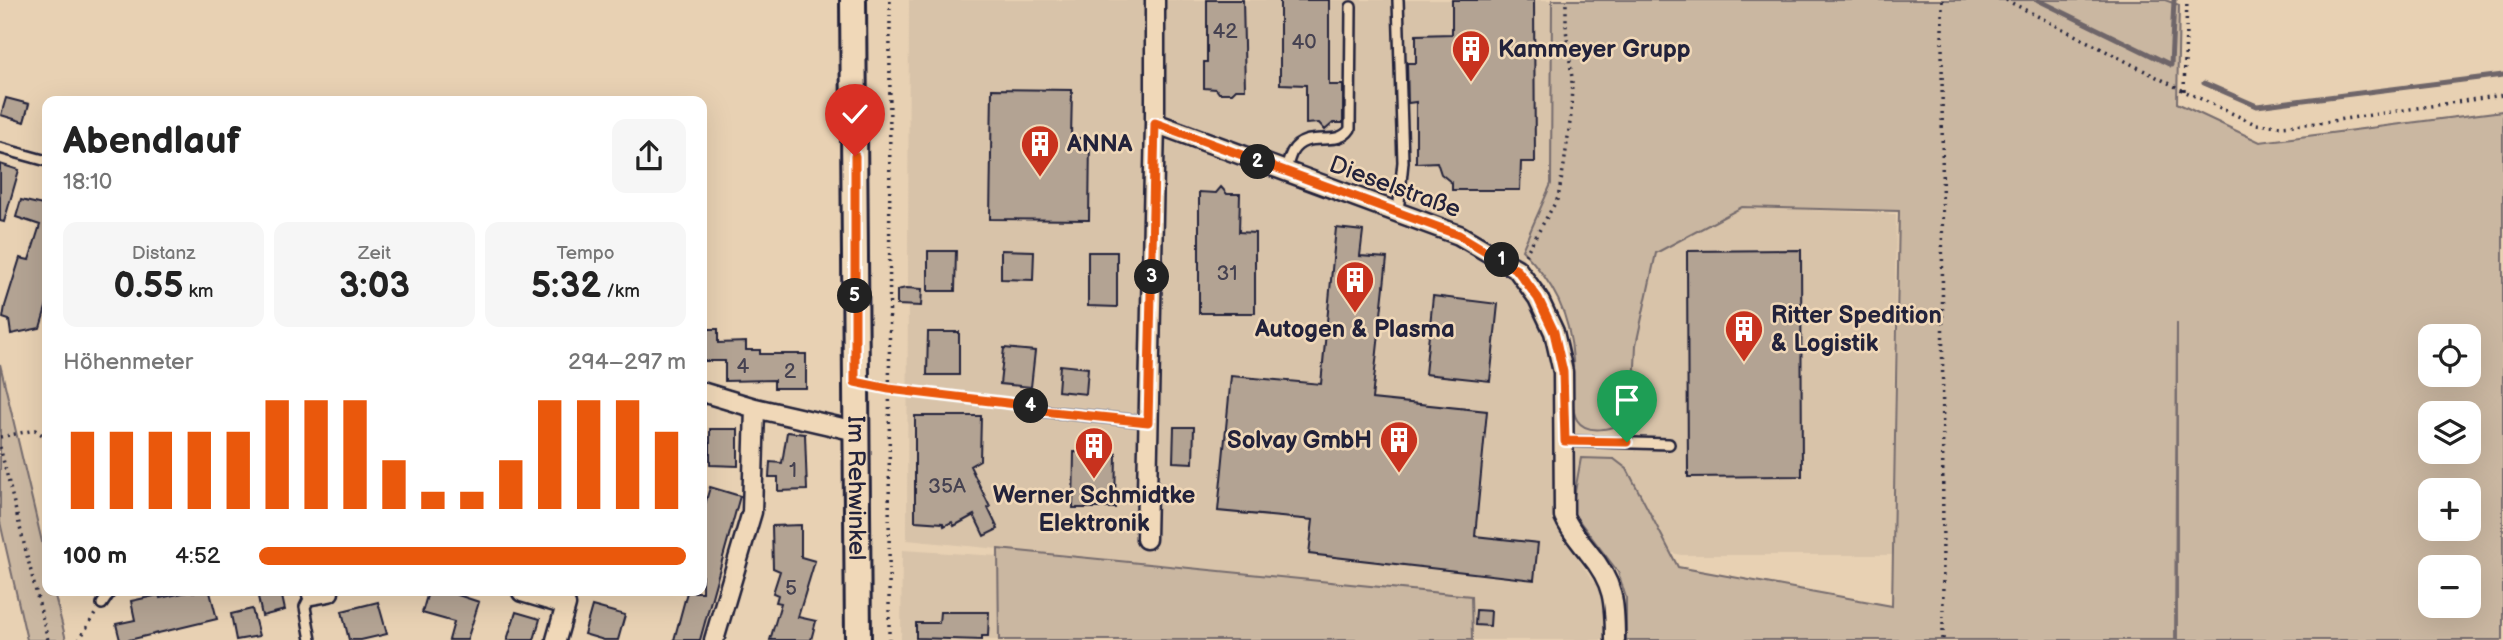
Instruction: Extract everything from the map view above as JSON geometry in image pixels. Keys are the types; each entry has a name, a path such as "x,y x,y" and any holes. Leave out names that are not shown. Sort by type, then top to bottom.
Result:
{"street":[{"name":"Im Rehwinkel","path":"853,0 858,640"},
{"path":"1146,539 1155,0"},
{"name":"Dieselstraße","path":"1155,123 1459,235 1517,270 1538,298 1554,332 1563,372 1564,516 1569,529 1607,577 1613,593 1615,640"},
{"path":"707,394 755,408 856,431"},
{"path":"714,640 752,512 755,408"},
{"path":"556,640 571,598"}],"lane":[{"path":"1398,0 1403,162 1398,212"},
{"path":"1285,173 1293,151 1299,144 1312,138 1335,139 1346,135 1350,129 1351,7"},
{"path":"0,148 42,160"},
{"path":"1042,411 1148,422"},
{"path":"1565,441 1669,444"},
{"path":"102,604 107,596"},
{"path":"311,640 305,607 315,596"}],"path":[{"path":"889,640 890,0"},
{"path":"1517,270 1558,198 1562,176 1572,90 1566,0"},
{"path":"1942,0 1942,640"},
{"path":"2006,0 2183,91 2255,124 2282,126 2503,95"},
{"path":"2183,91 2187,0"},
{"path":"855,382 889,389 1032,406 1042,411"},
{"path":"0,437 35,430 42,435"},
{"path":"0,447 48,640"},
{"path":"79,640 102,604"}],"shaded area":[{"path":"909,0 1552,0 1551,184 1522,250 1530,293 1554,332 1563,405 1573,406 1577,420 1633,411 1636,345 1656,253 1742,207 1896,214 1893,555 1681,555 1554,524 1607,601 1606,640 1472,640 1470,596 907,540"},
{"path":"1552,0 2165,0 2179,5 2177,103 2260,142 2503,111 2503,640 2177,640 2177,323 2175,640 1626,640 1626,598 1618,572 1574,514 1574,497 1581,458 1614,459 1627,469 1678,567 1892,606 1899,211 1742,207 1656,253 1636,345 1633,411 1627,423 1607,428 1587,428 1577,420 1572,399 1571,343 1564,314 1551,287 1522,250 1551,184"},
{"path":"0,364 42,542 42,596 55,596 66,640 27,640 0,522"},
{"path":"998,549 1471,596 1472,640 999,640"},
{"path":"902,550 998,556 999,640 901,640"}],"building":[{"path":"1207,0 1243,0 1245,89 1219,93 1216,89 1204,88 1204,62 1207,62"},
{"path":"1280,0 1329,0 1329,85 1343,85 1343,123 1333,123 1325,130 1319,123 1306,124 1306,85 1280,84"},
{"name":"Kammeyer Grupp","path":"1452,0 1534,0 1535,162 1521,162 1520,190 1452,190 1452,183 1441,174 1437,162 1416,163 1416,102 1408,103 1407,63 1416,63 1416,35 1452,34"},
{"name":"ANNA","path":"992,89 1072,90 1071,138 1090,138 1089,220 990,219"},
{"path":"6,98 29,104 24,122 1,115"},
{"path":"0,164 19,170 4,222 0,221"},
{"path":"1221,187 1227,194 1240,194 1239,232 1255,233 1255,313 1199,313 1199,192 1216,193"},
{"path":"21,200 42,205 42,321 40,328 11,334 9,320 3,318 5,306 20,258 29,260 40,225 16,217"},
{"path":"1336,228 1363,231 1360,256 1387,258 1372,399 1487,411 1475,536 1538,543 1534,580 1309,554 1313,520 1218,511 1231,376 1321,384"},
{"path":"1001,250 1034,251 1033,280 1001,279"},
{"name":"Ritter Spedition & Logistik","path":"1801,250 1802,476 1688,477 1687,251"},
{"path":"928,251 956,251 955,291 928,291"},
{"path":"1088,252 1117,252 1117,307 1088,306"},
{"path":"922,289 921,306 897,305 897,290"},
{"path":"1433,296 1498,304 1490,381 1425,374"},
{"path":"707,329 718,329 718,343 746,342 746,350 760,350 760,354 806,354 806,388 774,388 774,380 725,381 725,361 707,361"},
{"path":"928,332 959,332 959,375 927,375"},
{"path":"1004,348 1035,351 1031,387 1000,384"},
{"path":"1060,365 1088,368 1086,394 1058,391"},
{"path":"915,416 981,416 980,460 970,466 998,529 984,536 974,515 954,526 952,522 944,526 943,523 915,521"},
{"path":"1174,427 1194,427 1193,463 1173,462"},
{"path":"710,429 738,429 738,466 710,465"},
{"path":"787,432 805,434 807,490 778,491 778,477 769,477 770,462 782,463"},
{"name":"Werner Schmidtke Elektronik","path":"1074,452 1116,453 1115,508 1073,508"},
{"path":"710,487 740,496 700,640 674,640 686,596 707,596 707,498"},
{"path":"801,525 801,557 815,561 798,617 816,621 811,640 770,640 781,603 776,602 778,595 773,593 780,571 773,568 772,526"},
{"path":"154,596 211,596 217,619 120,640 116,624 135,620 131,601"},
{"path":"258,596 282,596 285,610 262,616"},
{"path":"427,596 461,596 479,602 467,640 449,640 454,622 422,613"},
{"path":"378,602 387,634 349,640 342,611"},
{"path":"592,606 625,615 618,640 604,640 584,634"},
{"path":"252,609 259,636 236,640 231,614"},
{"path":"1476,610 1491,611 1490,626 1475,625"},
{"path":"516,612 540,619 534,640 507,640"},
{"path":"940,612 989,612 988,636 982,636 982,640 916,638 916,623 939,623"}],"waterway":[{"path":"2038,0 2171,65 2174,0"},
{"path":"2204,83 2257,106 2503,75"}],"place":[{"name":"Kammeyer Grupp","path":"1471,83"},
{"name":"ANNA","path":"1040,178"},
{"name":"Autogen & Plasma","path":"1355,314"},
{"name":"Ritter Spedition & Logistik","path":"1744,363"},
{"name":"Solvay GmbH","path":"1399,474"},
{"name":"Werner Schmidtke Elektronik","path":"1094,480"}],"route":[{"path":"855,156 855,382 889,389 1032,406 1042,411 1148,422 1155,123 1459,235 1517,270 1538,298 1554,332 1563,372 1565,441 1627,442"}]}
